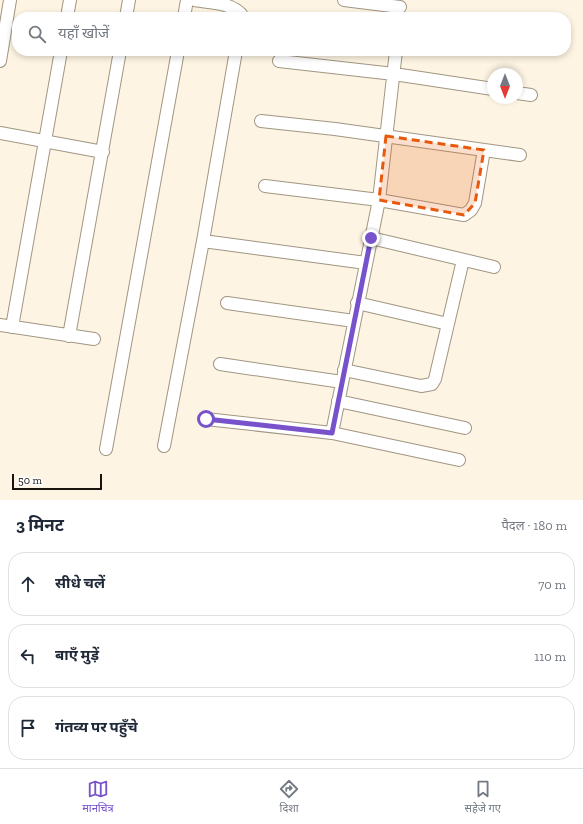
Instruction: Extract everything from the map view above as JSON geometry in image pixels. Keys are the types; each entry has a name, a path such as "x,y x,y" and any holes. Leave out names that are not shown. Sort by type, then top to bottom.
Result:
{"street":[{"path":"0,61 2,36 10,0"},
{"path":"68,12 70,0"},
{"path":"127,12 129,0"},
{"path":"185,12 187,0"},
{"path":"195,0 228,5 235,8 239,12"},
{"path":"344,0 400,8"},
{"path":"12,327 60,56"},
{"path":"70,336 119,56"},
{"path":"106,449 177,56"},
{"path":"164,446 203,241 235,56"},
{"path":"332,433 379,200 396,56"},
{"path":"279,61 394,74 487,88"},
{"path":"523,94 531,95"},
{"path":"261,120 520,155"},
{"path":"0,133 103,152"},
{"path":"265,186 379,200 464,215 471,210 475,203 484,150"},
{"path":"371,238 494,267"},
{"path":"203,241 366,263"},
{"path":"344,370 427,386 432,384 435,379 463,260"},
{"path":"227,303 354,321"},
{"path":"357,303 448,324"},
{"path":"0,325 94,339"},
{"path":"220,364 342,382"},
{"path":"338,401 465,428"},
{"path":"206,419 332,433 459,460"}],"highlighted area":[{"path":"386,136 484,150 475,203 464,215 379,200"}],"route":[{"path":"206,419 332,433 371,238"}]}
